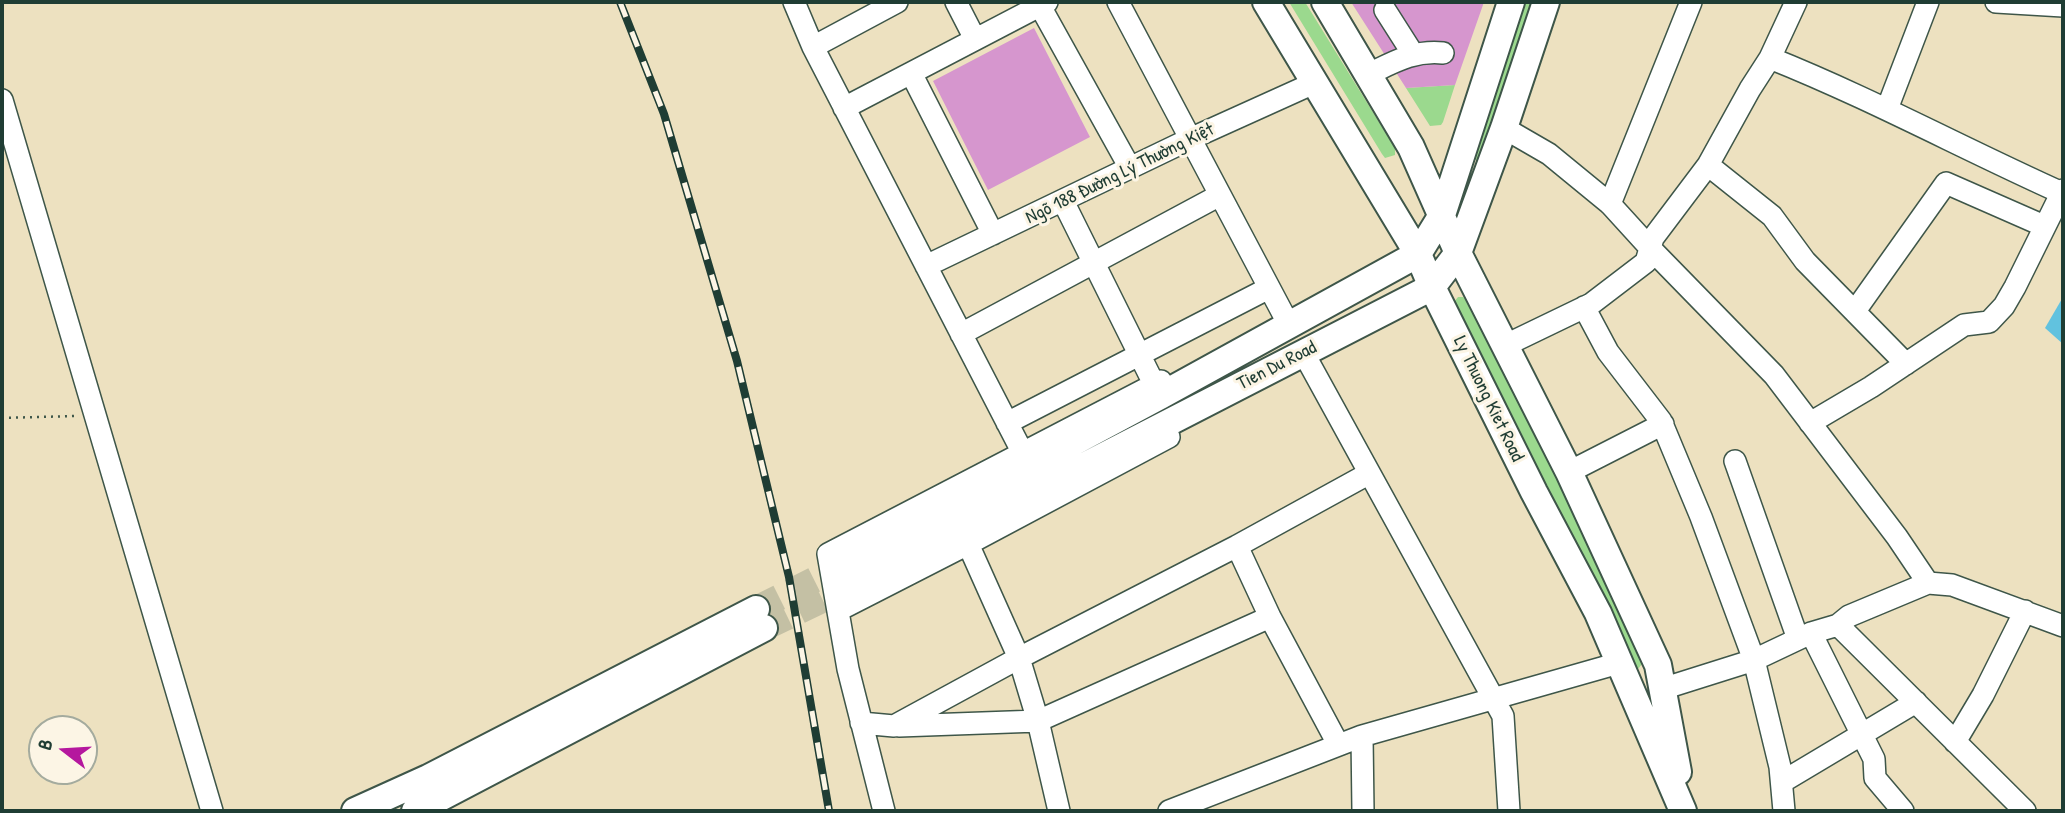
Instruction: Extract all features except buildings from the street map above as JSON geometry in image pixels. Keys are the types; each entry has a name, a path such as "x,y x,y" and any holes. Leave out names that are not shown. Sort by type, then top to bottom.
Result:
{"main road":[{"name":"Ly Thuong Kiet Road","path":"1266,2 1418,254 1534,492 1598,613 1684,811"},
{"name":"Ly Thuong Kiet Road","path":"1325,2 1411,147 1458,253 1569,472 1658,665 1684,811"},
{"name":"Tien Du Road","path":"843,588 1026,459 1156,391 1231,356 1418,254 1442,215 1511,2"},
{"name":"Tien Du Road","path":"843,588 1432,287 1458,253 1546,2"},
{"path":"355,811 760,619 415,811"}],"street":[{"path":"794,2 813,47 1041,489"},
{"path":"813,47 897,2"},
{"path":"956,2 975,39"},
{"path":"1118,2 1289,325"},
{"path":"1610,204 1691,2"},
{"path":"1506,345 1584,307 1646,262 1653,238 1708,165 1770,58 1796,2"},
{"path":"1887,109 1927,2"},
{"path":"1996,2 2063,6"},
{"path":"844,107 1044,4 1130,168"},
{"path":"1385,10 1413,54"},
{"path":"1369,74 1413,54 1443,53"},
{"path":"1770,58 1887,109 2062,192 2015,287 2004,306 1989,321 1964,325 1810,423"},
{"path":"911,73 993,234"},
{"name":"Ngõ 188 Đường Lý Thường Kiệt","path":"926,266 1190,139 1314,83"},
{"path":"2,100 212,811"},
{"path":"1504,128 1549,154 1610,204 1774,375 1897,537 1928,583"},
{"path":"1708,165 1772,216 1805,261 1906,364"},
{"path":"1854,311 1946,183 2044,226"},
{"path":"961,334 1220,195"},
{"path":"1063,201 1156,391"},
{"path":"1007,423 1269,288"},
{"path":"1584,307 1608,352 1662,425 1701,517 1754,660 1782,782 1784,811"},
{"path":"1303,352 1503,716 1508,811"},
{"path":"843,588 968,544 1234,402 1245,382"},
{"path":"1569,472 1662,425"},
{"path":"884,811 848,668 843,588 828,554 1026,459"},
{"path":"1735,461 1805,636 1861,732 1874,759 1875,778 1903,811"},
{"path":"894,726 1368,474"},
{"path":"968,544 1019,658 1038,721 1059,811"},
{"path":"1237,546 1270,617 1338,744"},
{"path":"1662,689 1754,660 1928,583 1952,584 2063,626"},
{"path":"1955,742 1983,695 2025,611"},
{"path":"861,723 894,726 1038,721 1270,617"},
{"path":"1838,625 2025,811"},
{"path":"1169,811 1362,736 1619,663"},
{"path":"1782,782 1861,732 1916,702"},
{"path":"1362,736 1363,811"}],"path":[{"path":"2,418 94,415"}],"green space":[{"path":"1289,2 1305,2 1395,148 1395,155 1385,158 1382,154"},
{"path":"1518,2 1534,2 1480,162 1472,158"},
{"path":"1455,85 1443,122 1441,125 1430,126 1406,88"},
{"path":"1458,297 1468,301 1549,458 1641,654 1642,664 1638,669 1630,667 1454,302"}],"water":[{"path":"2063,297 2063,344 2045,328"}],"tunnel":[{"path":"756,609 842,566"},
{"path":"764,628 847,588"}],"railway":[{"path":"620,2 664,114 737,361 789,577 829,811"}]}
